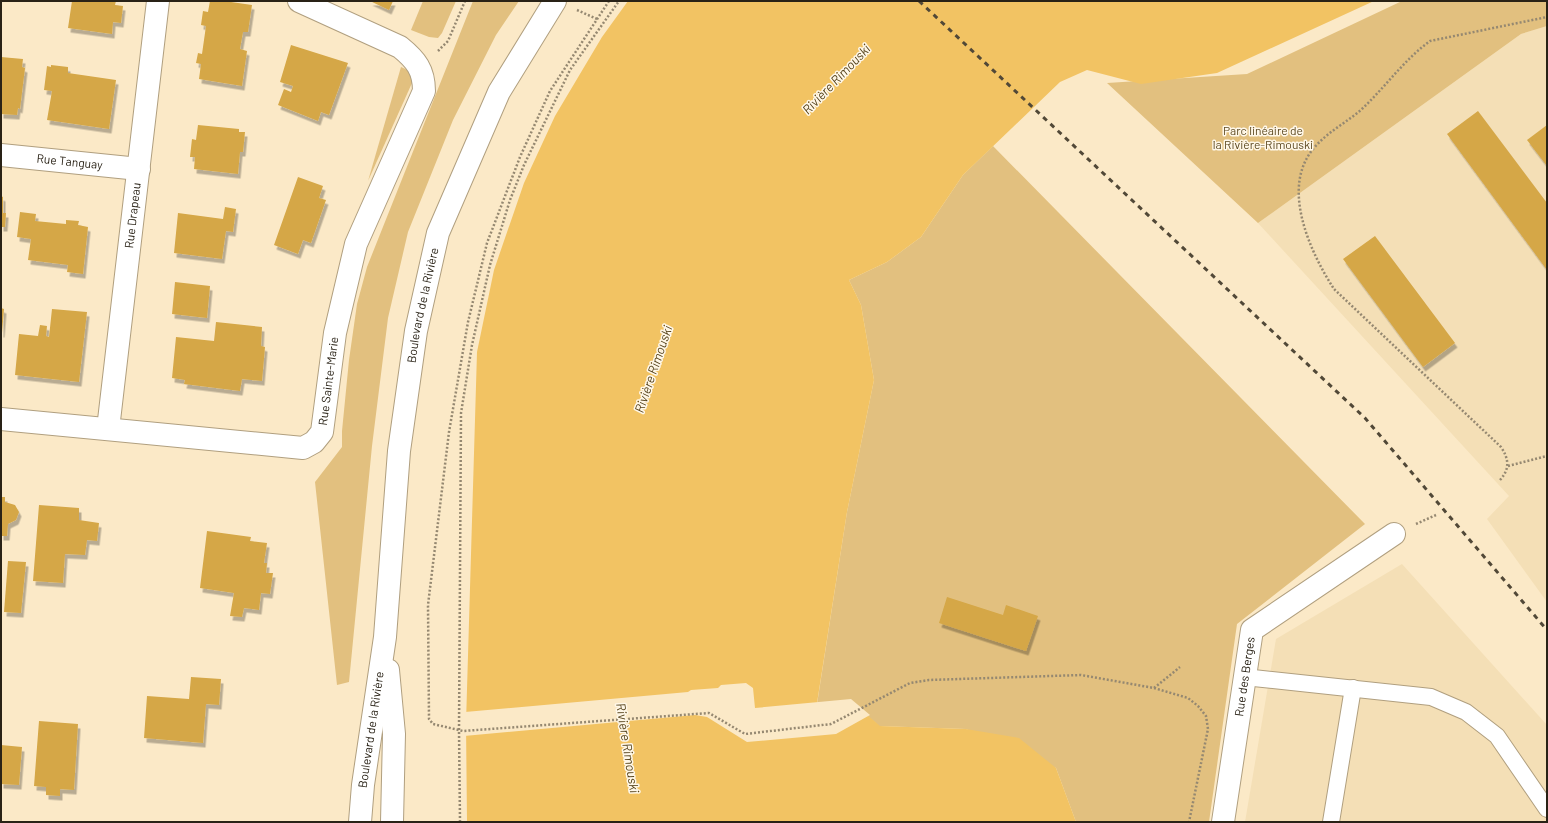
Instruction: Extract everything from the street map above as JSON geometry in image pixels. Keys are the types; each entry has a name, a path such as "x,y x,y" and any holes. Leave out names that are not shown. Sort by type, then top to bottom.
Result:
{"street":[{"name":"Rue Drapeau","path":"108,429 158,1"},
{"path":"299,1 400,47 410,55 420,67"},
{"name":"Boulevard de la Rivière","path":"360,822 363,785 385,637 400,451 416,331 438,233 499,92 555,1"},
{"name":"Rue Sainte-Marie","path":"1,419 304,448 314,442 322,432 335,333 356,244 424,91 424,79 420,67"},
{"name":"Rue Tanguay","path":"1,155 139,169"},
{"name":"Rue des Berges","path":"1223,822 1252,630 1394,534"},
{"name":"Boulevard de la Rivière","path":"385,637 394,734 392,822"}],"lane":[{"path":"1244,677 1431,697 1466,712 1497,736 1547,809"},
{"path":"1331,822 1353,688"}],"path":[{"path":"420,67 448,41 465,1"},
{"path":"609,1 550,91 520,157 487,243 468,322 449,432 428,605 429,719 433,724 463,731 709,713 745,734 831,724 910,683 929,680 1081,675 1154,688 1188,698 1198,706 1206,716 1208,729 1189,822"},
{"path":"460,822 459,730 462,413 472,345 481,298 510,200 524,164 570,70 619,1"},
{"path":"1500,480 1505,474 1508,466 1507,456 1501,447 1334,289 1321,268 1300,214 1298,190 1301,171 1313,148 1331,132 1363,108 1417,50 1430,41 1547,16"},
{"path":"1508,466 1547,456"},
{"path":"1154,688 1180,667"}],"shaded area":[{"path":"1547,26 1547,602 1487,519 1509,496 1258,223 1521,34"},
{"path":"1402,564 1547,725 1547,822 1245,822 1276,639"}],"green space":[{"path":"423,1 456,1 442,33 438,38 429,37 411,30"},
{"path":"473,1 519,1 496,35 453,120 408,232 388,318 372,446 349,682 337,685 315,482 342,447 342,431 349,360 357,304 367,267"},
{"name":"Parc linéaire de la Rivière-Rimouski","path":"1402,1 1547,1 1547,26 1521,34 1258,223 1107,83 1247,74"},
{"path":"401,67 410,73 412,83 368,181"},
{"path":"993,146 1365,524 1237,624 1209,822 1076,822 1056,768 966,729 879,726 851,701 817,704 847,512 874,380 861,305 849,280 887,262 921,237 963,175"}],"water":[{"name":"Rivière Rimouski","path":"628,1 1374,1 1217,73 1141,84 1087,70 1060,82 963,175 921,237 887,262 849,280 861,305 874,380 847,512 817,703 851,701 880,726 966,729 1019,738 1056,768 1076,822 467,822 466,723 477,352 494,270 524,183 555,116 602,37"}],"pier":[{"path":"746,683 753,688 755,708 851,699 870,715 836,734 747,742 707,717 695,715 464,736 465,712 688,692 691,690 718,688 721,685"}],"building":[{"path":"72,1 116,1 115,5 123,6 121,23 113,22 112,34 68,28"},
{"path":"210,1 224,1 252,5 248,32 243,32 240,49 247,51 242,86 199,79 201,64 196,63 198,53 202,54 206,26 201,25 203,11 208,12"},
{"path":"370,1 393,1 389,10"},
{"path":"291,45 348,63 329,115 321,112 318,121 278,105 284,89 291,92 293,86 280,82"},
{"path":"1,57 23,59 22,67 25,68 20,109 18,108 17,115 1,114"},
{"path":"51,65 68,67 68,73 116,80 109,129 47,120 52,91 44,90 47,66 51,67"},
{"path":"1478,111 1547,203 1547,270 1447,134"},
{"path":"198,125 239,129 239,132 245,132 243,152 240,152 238,174 194,169 195,157 190,157 192,139 196,140"},
{"path":"1547,125 1547,166 1527,140"},
{"path":"298,177 323,186 319,198 326,200 311,243 303,240 298,254 274,245"},
{"path":"1,196 3,197 3,213 6,213 5,227 1,227"},
{"path":"225,207 236,209 233,232 226,231 222,259 174,253 178,213 223,219"},
{"path":"20,212 36,214 35,221 66,224 66,220 79,221 78,225 88,227 83,274 67,272 68,265 28,260 31,239 17,237"},
{"path":"1375,236 1455,343 1423,367 1343,259"},
{"path":"175,282 210,286 207,318 172,314"},
{"path":"1,308 4,309 2,333 1,333"},
{"path":"52,309 87,312 79,382 15,375 19,334 38,336 40,325 47,326 46,336 49,337"},
{"path":"216,322 262,327 261,346 265,347 262,381 242,379 240,391 184,384 185,380 172,378 176,337 214,341"},
{"path":"1,497 5,497 5,502 15,505 19,512 16,520 8,524 7,536 1,536"},
{"path":"39,505 79,508 79,520 99,523 97,541 87,540 85,555 65,554 63,583 33,581"},
{"path":"207,531 251,537 250,541 267,543 264,563 267,563 266,573 273,573 270,594 261,593 259,610 244,608 242,617 230,616 234,593 200,588"},
{"path":"8,561 26,562 21,613 4,612"},
{"path":"947,597 1003,615 1006,605 1038,616 1026,651 939,623"},
{"path":"191,677 221,679 219,705 206,704 203,743 144,738 147,696 189,699"},
{"path":"39,721 78,724 74,790 60,789 60,796 46,795 46,787 34,786"},
{"path":"1,745 22,747 19,785 1,784"}],"railway":[{"path":"919,1 1365,418 1547,630"}]}
